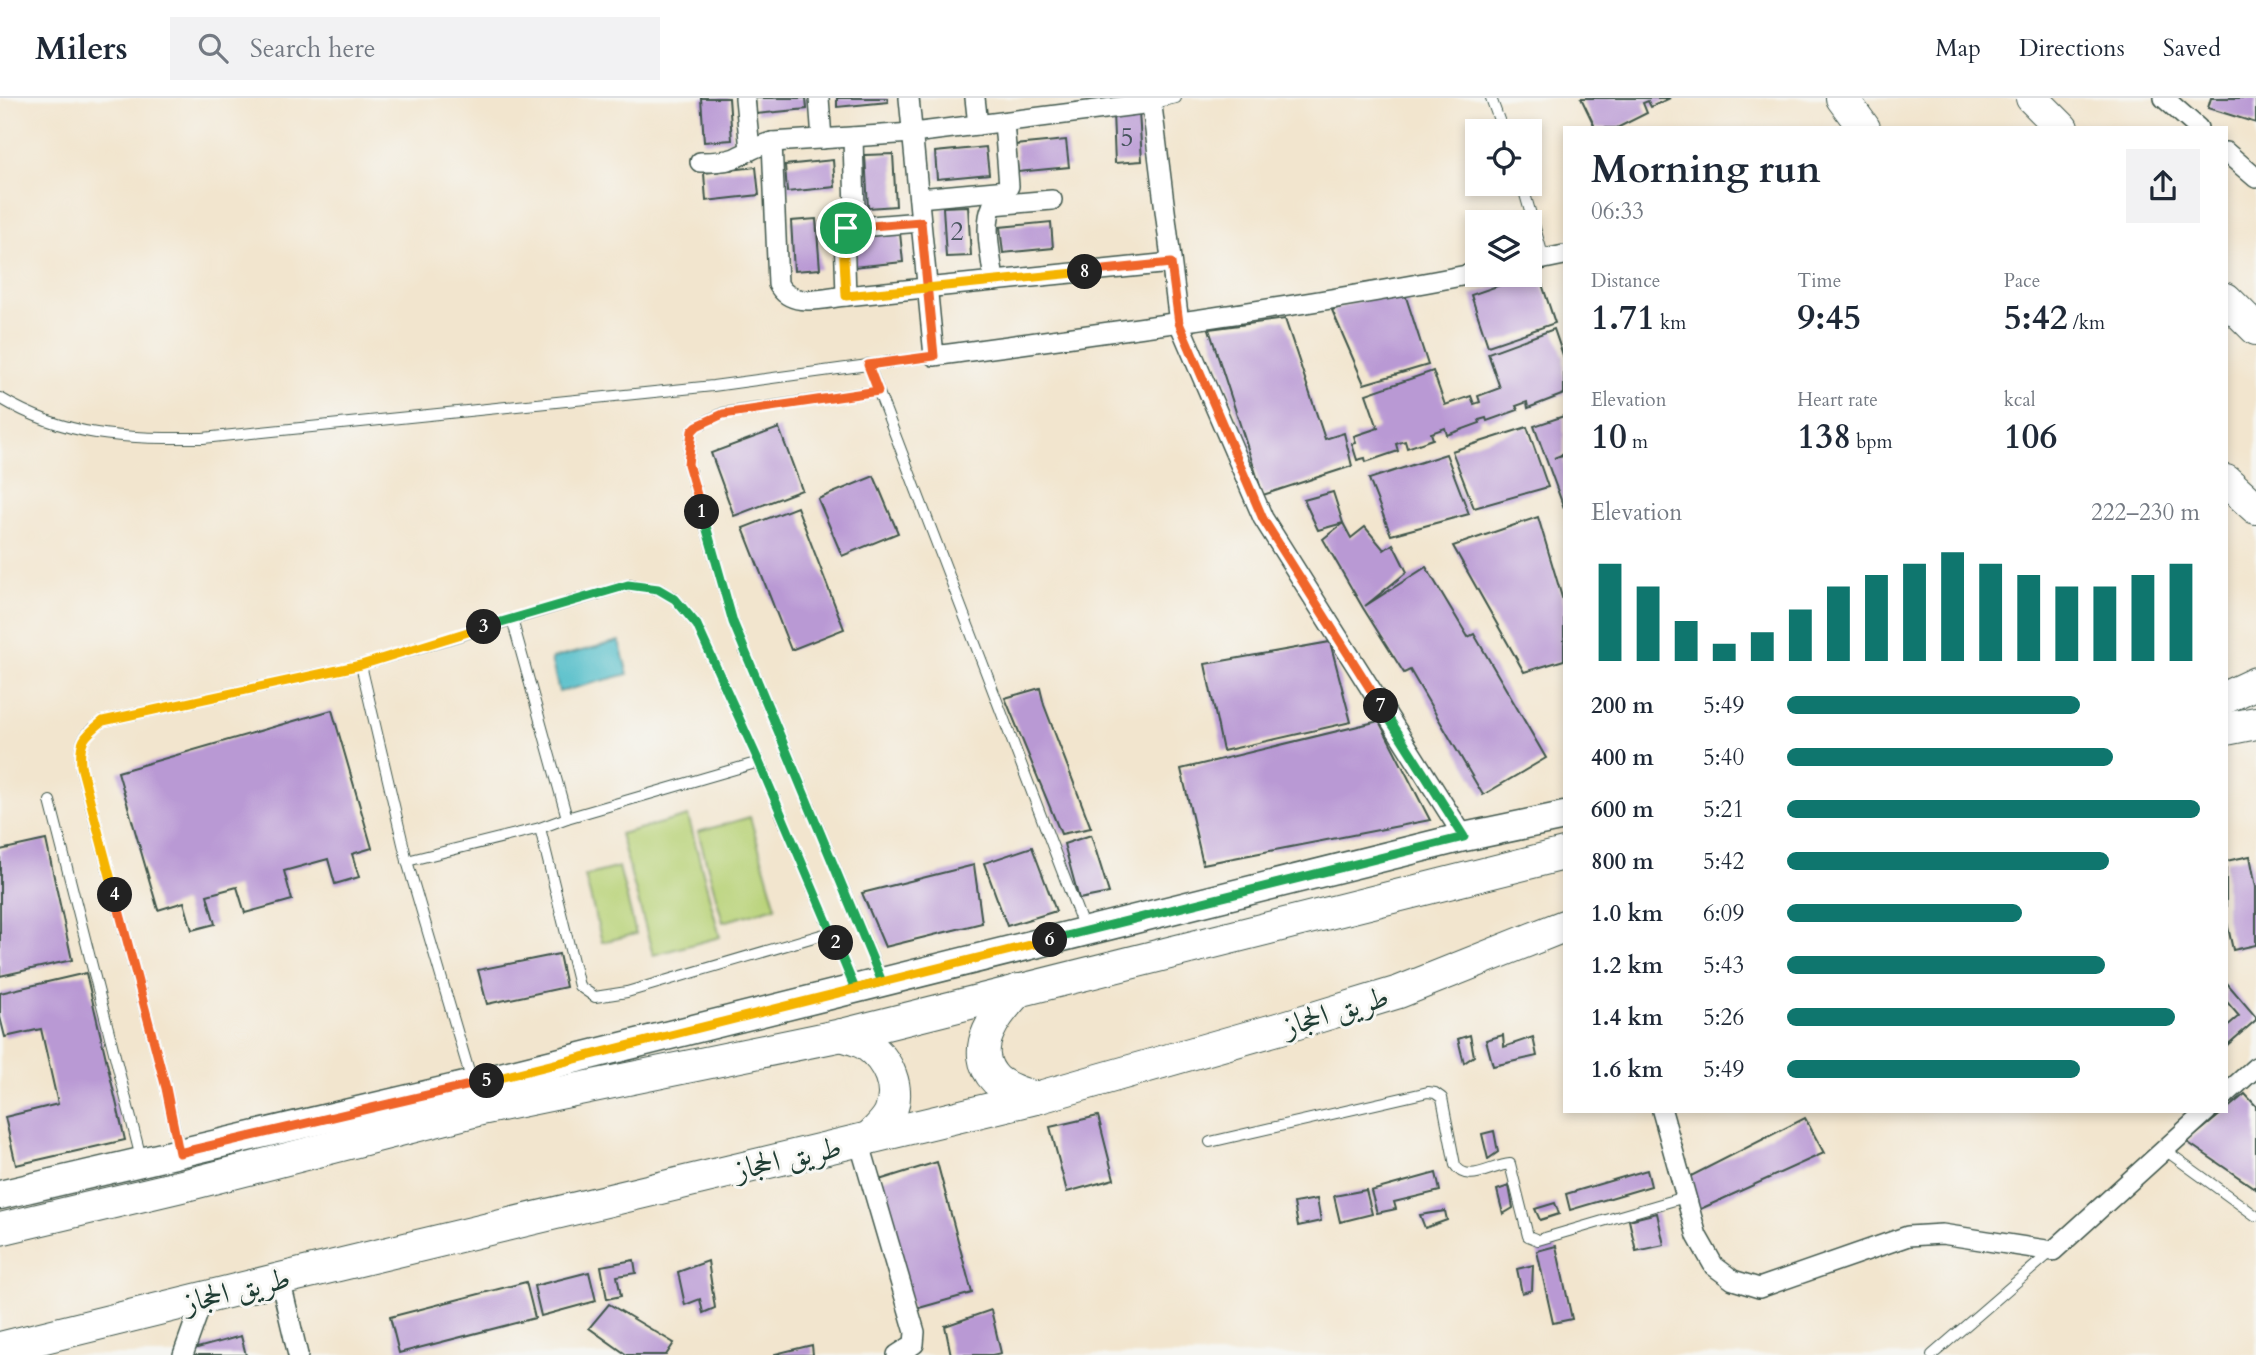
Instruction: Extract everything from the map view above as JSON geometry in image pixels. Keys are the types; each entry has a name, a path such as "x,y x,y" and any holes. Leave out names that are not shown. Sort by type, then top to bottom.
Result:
{"main road":[{"path":"2032,98 2060,126"},
{"path":"2228,301 2256,329"},
{"path":"2228,483 2256,508"},
{"path":"2228,696 2256,683"},
{"path":"2228,729 2256,723"},
{"path":"0,1229 183,1169 477,1097 855,989 1464,837 1563,816"},
{"path":"477,1097 842,1035 1563,854"},
{"name":"طريق الحجاز","path":"16,1349 280,1279 1036,1098 1399,992 1563,926"},
{"path":"1020,990 997,1013 985,1038 986,1065 997,1081 1036,1098"},
{"path":"842,1035 866,1044 882,1057 894,1089 890,1114 864,1139"},
{"path":"0,1195 142,1162 183,1169"}],"street":[{"path":"745,98 750,150"},
{"path":"819,98 822,139"},
{"path":"909,98 934,356 1351,297 1465,274"},
{"path":"975,98 978,125"},
{"path":"2164,98 2196,126"},
{"path":"700,162 726,160 772,142 913,133 1004,122 1058,107 1152,101 1179,323 1263,519 1464,837"},
{"path":"994,281 988,222 993,205 1007,190 1009,181 1004,122"},
{"path":"846,296 843,241 846,228 855,212 853,137"},
{"path":"772,142 778,284 781,290 794,299 1171,263"},
{"path":"2228,154 2256,178"},
{"path":"919,198 1007,190"},
{"path":"993,205 1052,200"},
{"path":"846,228 921,222"},
{"path":"1542,260 1563,255"},
{"path":"2228,1092 2256,1067"},
{"path":"1663,1113 1697,1236 1714,1266 1733,1280 1759,1288 1908,1236 1942,1234 2053,1251 2205,1113"},
{"path":"864,1139 915,1332 914,1344 897,1355"},
{"path":"280,1279 298,1355"},
{"path":"183,1355 203,1299"}],"lane":[{"path":"1152,101 1176,98"},
{"path":"1491,98 1499,119"},
{"path":"0,398 21,411 55,425 91,434 128,438 203,438 713,386 934,356"},
{"path":"868,365 1085,931"},
{"path":"878,391 723,414 692,431 688,464 733,622 882,982"},
{"path":"183,1169 163,1076 81,766 80,748 85,735 103,721 361,665 628,585 658,589 675,599 697,625 759,762 855,989"},
{"path":"512,619 567,818"},
{"path":"361,665 407,861 477,1097"},
{"path":"407,861 540,828 759,762"},
{"path":"50,801 142,1162"},
{"path":"540,828 579,986 595,997 627,992 831,932"},
{"path":"1210,1142 1435,1093 1442,1098 1455,1165 1459,1171 1468,1175 1510,1164 1528,1236 1531,1238 1538,1240 1685,1197"},
{"path":"2165,1150 2256,1216"},
{"path":"1932,1355 2053,1251"}],"green space":[{"path":"688,816 720,937 653,955 620,834"},
{"path":"750,817 776,907 723,922 698,832"},
{"path":"619,867 636,934 602,942 585,876"}],"water":[{"path":"619,641 628,674 559,692 551,659"}],"building":[{"path":"701,98 729,98 732,140 704,142"},
{"path":"755,98 806,98 807,109 756,114"},
{"path":"837,98 887,98 888,102 837,107"},
{"path":"1581,98 1670,98 1651,107 1648,101 1643,103 1647,113 1621,126 1594,125"},
{"path":"2211,98 2256,98 2256,123 2208,108"},
{"path":"1139,111 1142,161 1115,163 1113,112"},
{"path":"1066,140 1069,167 1018,172 1015,145"},
{"path":"986,147 989,174 937,179 935,152"},
{"path":"893,154 896,206 868,208 865,155"},
{"path":"833,160 835,187 787,192 785,165"},
{"path":"756,167 759,195 706,201 704,173"},
{"path":"968,206 971,256 946,257 943,207"},
{"path":"816,219 820,269 794,271 791,221"},
{"path":"1051,222 1053,248 1003,253 1000,227"},
{"path":"900,233 903,262 853,267 850,238"},
{"path":"1542,284 1555,323 1488,346 1471,295 1494,287 1542,287"},
{"path":"1405,294 1428,365 1364,384 1332,310 1365,299"},
{"path":"1285,319 1325,439 1344,433 1352,466 1263,495 1209,329"},
{"path":"1554,329 1563,355 1563,394 1528,408 1527,402 1516,406 1518,410 1487,421 1486,418 1479,420 1480,423 1447,435 1445,428 1431,433 1433,439 1407,448 1405,441 1396,444 1398,451 1366,462 1365,458 1357,460 1352,444 1356,443 1354,436 1378,428 1366,394 1433,371 1445,405 1471,396 1474,404 1480,402 1478,396 1500,388 1488,353"},
{"path":"1563,416 1563,454 1554,458 1563,456 1563,505 1534,426"},
{"path":"1527,427 1548,487 1474,508 1452,451"},
{"path":"779,428 802,490 734,516 711,453"},
{"path":"1446,454 1469,514 1391,535 1369,479"},
{"path":"874,476 898,533 842,556 818,499"},
{"path":"1333,492 1343,523 1318,530 1304,500"},
{"path":"797,507 844,629 791,650 743,528"},
{"path":"1538,517 1563,601 1563,660 1524,672 1453,546"},
{"path":"1343,523 1351,538 1365,527 1384,550 1393,544 1407,572 1365,606 1426,567 1468,637 1474,634 1546,758 1483,795 1410,670 1404,673 1323,539"},
{"path":"1330,642 1351,722 1223,751 1205,664"},
{"path":"1040,688 1091,828 1061,834 1005,698"},
{"path":"332,710 372,848 352,854 359,877 335,884 328,859 284,871 292,900 245,913 237,887 207,895 215,924 192,930 184,902 158,910 118,772"},
{"path":"1379,721 1430,820 1203,864 1181,769"},
{"path":"1091,835 1109,893 1079,899 1064,844"},
{"path":"46,840 72,960 0,976 0,850"},
{"path":"1032,847 1056,911 1007,926 984,863"},
{"path":"2250,856 2256,887 2256,945 2233,950 2228,927 2228,861"},
{"path":"974,865 982,923 885,947 862,893"},
{"path":"559,954 566,987 487,1004 478,970"},
{"path":"86,973 125,1140 16,1165 5,1117 58,1104 41,1029 5,1037 0,1017 0,993"},
{"path":"2228,984 2256,1020 2228,1044 2228,1025 2239,1016 2228,1003"},
{"path":"1470,1035 1474,1056 1464,1063 1458,1039"},
{"path":"1503,1035 1504,1047 1533,1037 1537,1056 1493,1066 1486,1040"},
{"path":"2245,1094 2256,1106 2256,1189 2187,1142 2222,1113 2228,1113 2228,1108"},
{"path":"1098,1116 1114,1179 1067,1192 1050,1127"},
{"path":"1805,1118 1824,1153 1696,1211 1687,1178"},
{"path":"1494,1131 1498,1152 1488,1159 1482,1134"},
{"path":"937,1162 972,1293 912,1310 876,1181"},
{"path":"1647,1170 1651,1186 1570,1210 1566,1194"},
{"path":"1436,1173 1440,1191 1394,1202 1396,1209 1377,1213 1371,1191"},
{"path":"1509,1186 1513,1208 1503,1214 1497,1190"},
{"path":"1366,1190 1372,1214 1340,1222 1334,1196"},
{"path":"1317,1199 1321,1221 1298,1226 1294,1203"},
{"path":"1555,1203 1559,1214 1540,1220 1535,1209"},
{"path":"1445,1211 1447,1220 1425,1228 1420,1215"},
{"path":"1657,1213 1664,1245 1636,1251 1629,1220"},
{"path":"1556,1246 1572,1319 1553,1323 1537,1251"},
{"path":"634,1260 636,1273 617,1276 621,1296 607,1299 601,1266"},
{"path":"708,1261 715,1308 703,1313 700,1299 685,1305 678,1272"},
{"path":"1533,1265 1532,1290 1522,1293 1517,1269"},
{"path":"589,1272 596,1301 541,1316 534,1286"},
{"path":"526,1282 535,1318 399,1353 390,1317"},
{"path":"609,1304 674,1343 666,1355 627,1355 589,1328"},
{"path":"991,1310 1001,1353 951,1355 945,1326"},
{"path":"241,1336 246,1355 191,1355 190,1350"},
{"path":"812,1345 813,1355 775,1355 775,1354"}],"route":[{"path":"846,228 843,241 846,296 928,288 1171,263 1179,323 1263,519 1464,837 473,1084 179,1153 166,1088 81,766 80,748 85,735 103,721 361,665 628,585 658,589 675,599 697,625 759,762 855,989 882,982 733,622 688,464 692,431 723,414 878,391 868,365 934,356 928,288 921,222 846,228"}]}
